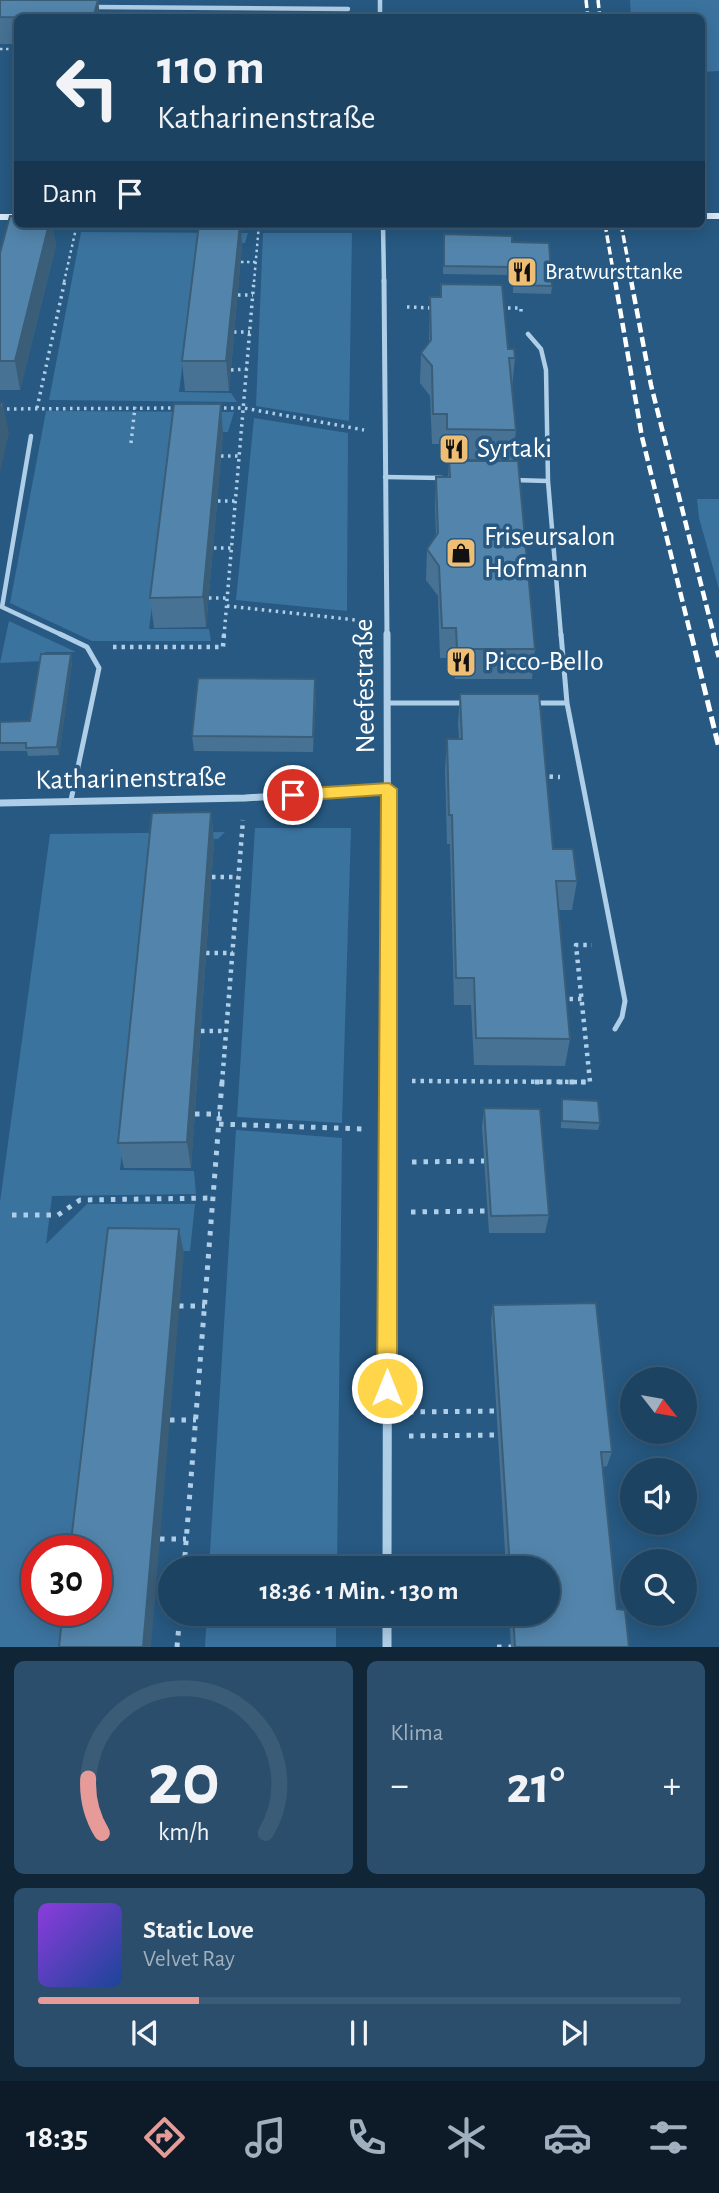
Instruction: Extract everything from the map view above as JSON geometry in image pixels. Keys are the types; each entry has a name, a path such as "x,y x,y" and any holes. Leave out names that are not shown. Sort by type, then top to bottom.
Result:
{"street":[{"path":"84,6 348,9"},
{"name":"Neefestraße","path":"383,228 389,789 386,1081 387,1556"},
{"name":"Katharinenstraße","path":"0,803 245,798 389,789"},
{"path":"387,1626 387,1647"}],"lane":[{"path":"528,334 541,349 546,370 548,481 566,703 625,1001 622,1017 615,1029"},
{"path":"0,614 31,436"},
{"path":"385,477 453,479"},
{"path":"507,480 548,481"},
{"path":"2,607 87,648 99,668 71,800"},
{"path":"388,703 470,703"},
{"path":"525,703 566,703"}],"path":[{"path":"31,436 76,228"},
{"path":"87,648 223,647 259,228"},
{"path":"241,262 256,262"},
{"path":"238,295 253,295"},
{"path":"384,307 439,308"},
{"path":"493,308 521,308 521,318"},
{"path":"234,332 250,332"},
{"path":"231,369 247,369"},
{"path":"131,443 135,407"},
{"path":"0,409 179,408"},
{"path":"205,408 244,408 385,434"},
{"path":"221,456 239,456"},
{"path":"218,501 236,501"},
{"path":"214,548 232,548"},
{"path":"209,598 227,598"},
{"path":"227,606 387,624"},
{"path":"185,1556 245,798"},
{"path":"212,877 238,877"},
{"path":"386,1081 590,1082 576,945 614,945"},
{"path":"206,953 233,953"},
{"path":"560,999 582,999"},
{"path":"201,1031 226,1031"},
{"path":"195,1114 220,1114"},
{"path":"219,1124 387,1130"},
{"path":"387,1162 484,1161"},
{"path":"12,1215 58,1214 80,1200 213,1198"},
{"path":"387,1212 487,1211"},
{"path":"179,1306 205,1306"},
{"path":"387,1412 496,1411"},
{"path":"170,1420 196,1420"},
{"path":"387,1436 498,1436"},
{"path":"160,1539 186,1539"},
{"path":"177,1647 179,1626"},
{"path":"497,1647 511,1647"}],"shaded area":[{"path":"630,0 719,0 719,71 705,72 705,14 631,14"},
{"path":"81,232 248,233 245,243 198,243 179,392 231,393 237,402 49,400"},
{"path":"263,233 352,233 349,421 256,406"},
{"path":"46,411 234,412 228,432 175,432 149,629 209,629 211,641 92,641 10,603"},
{"path":"254,418 348,433 347,611 236,600"},
{"path":"697,499 719,499 719,589 699,518"},
{"path":"9,621 76,652 45,652 42,661 0,663"},
{"path":"255,828 351,828 342,1123 237,1117"},
{"path":"225,832 218,839 155,840 120,1170 194,1171 196,1194 52,1196 46,1244 87,1204 195,1204 190,1251 112,1251 79,1535 21,1535 21,1626 68,1626 66,1647 0,1647 0,1202 50,834"},
{"path":"236,1130 342,1138 337,1556 210,1556"},
{"path":"206,1626 336,1626 336,1647 205,1647"}],"building":[{"path":"0,0 98,0 94,14 14,14 14,17 0,17"},
{"path":"10,216 14,216 14,228 48,228 15,361 0,361 0,253"},
{"path":"199,228 240,228 226,361 182,361"},
{"path":"444,234 512,236 512,242 549,243 552,286 514,285 513,267 444,266"},
{"path":"441,284 502,285 508,349 514,349 515,358 509,358 516,430 447,429 447,414 433,414 432,366 421,353 431,340 430,297 441,297"},
{"path":"174,404 221,404 203,597 150,598"},
{"path":"449,461 518,461 535,649 457,649 456,628 442,628 439,566 427,549 438,533 436,477 450,477"},
{"path":"41,654 71,654 57,747 26,748 26,743 0,743 0,722 30,721"},
{"path":"198,678 315,679 313,737 192,736"},
{"path":"460,694 539,694 553,849 573,849 577,881 556,881 570,1039 476,1038 474,978 456,978 452,815 449,815 447,739 462,739"},
{"path":"211,812 187,1142 118,1143 152,813"},
{"path":"562,1099 598,1101 600,1123 562,1121"},
{"path":"484,1108 540,1109 549,1215 491,1216"},
{"path":"108,1228 179,1229 143,1647 59,1647 61,1626 112,1626 112,1535 72,1535"},
{"path":"596,1303 612,1452 601,1452 617,1609 620,1609 620,1626 627,1626 629,1647 515,1647 514,1626 560,1626 560,1556 509,1556 493,1305"}],"railway":[{"path":"586,0 588,14"},
{"path":"598,0 600,14"},
{"path":"606,228 615,282"},
{"path":"622,228 632,282"},
{"path":"615,280 642,437 691,636"},
{"path":"631,280 651,385 714,636"},
{"path":"691,634 719,748"},
{"path":"713,634 719,657"}],"place":[{"name":"Bratwursttanke","path":"522,272"},
{"name":"Syrtaki","path":"454,449"},
{"name":"Friseursalon Hofmann","path":"461,553"},
{"name":"Picco-Bello","path":"461,662"}],"route":[{"path":"293,795 389,789 387,1388"}]}
